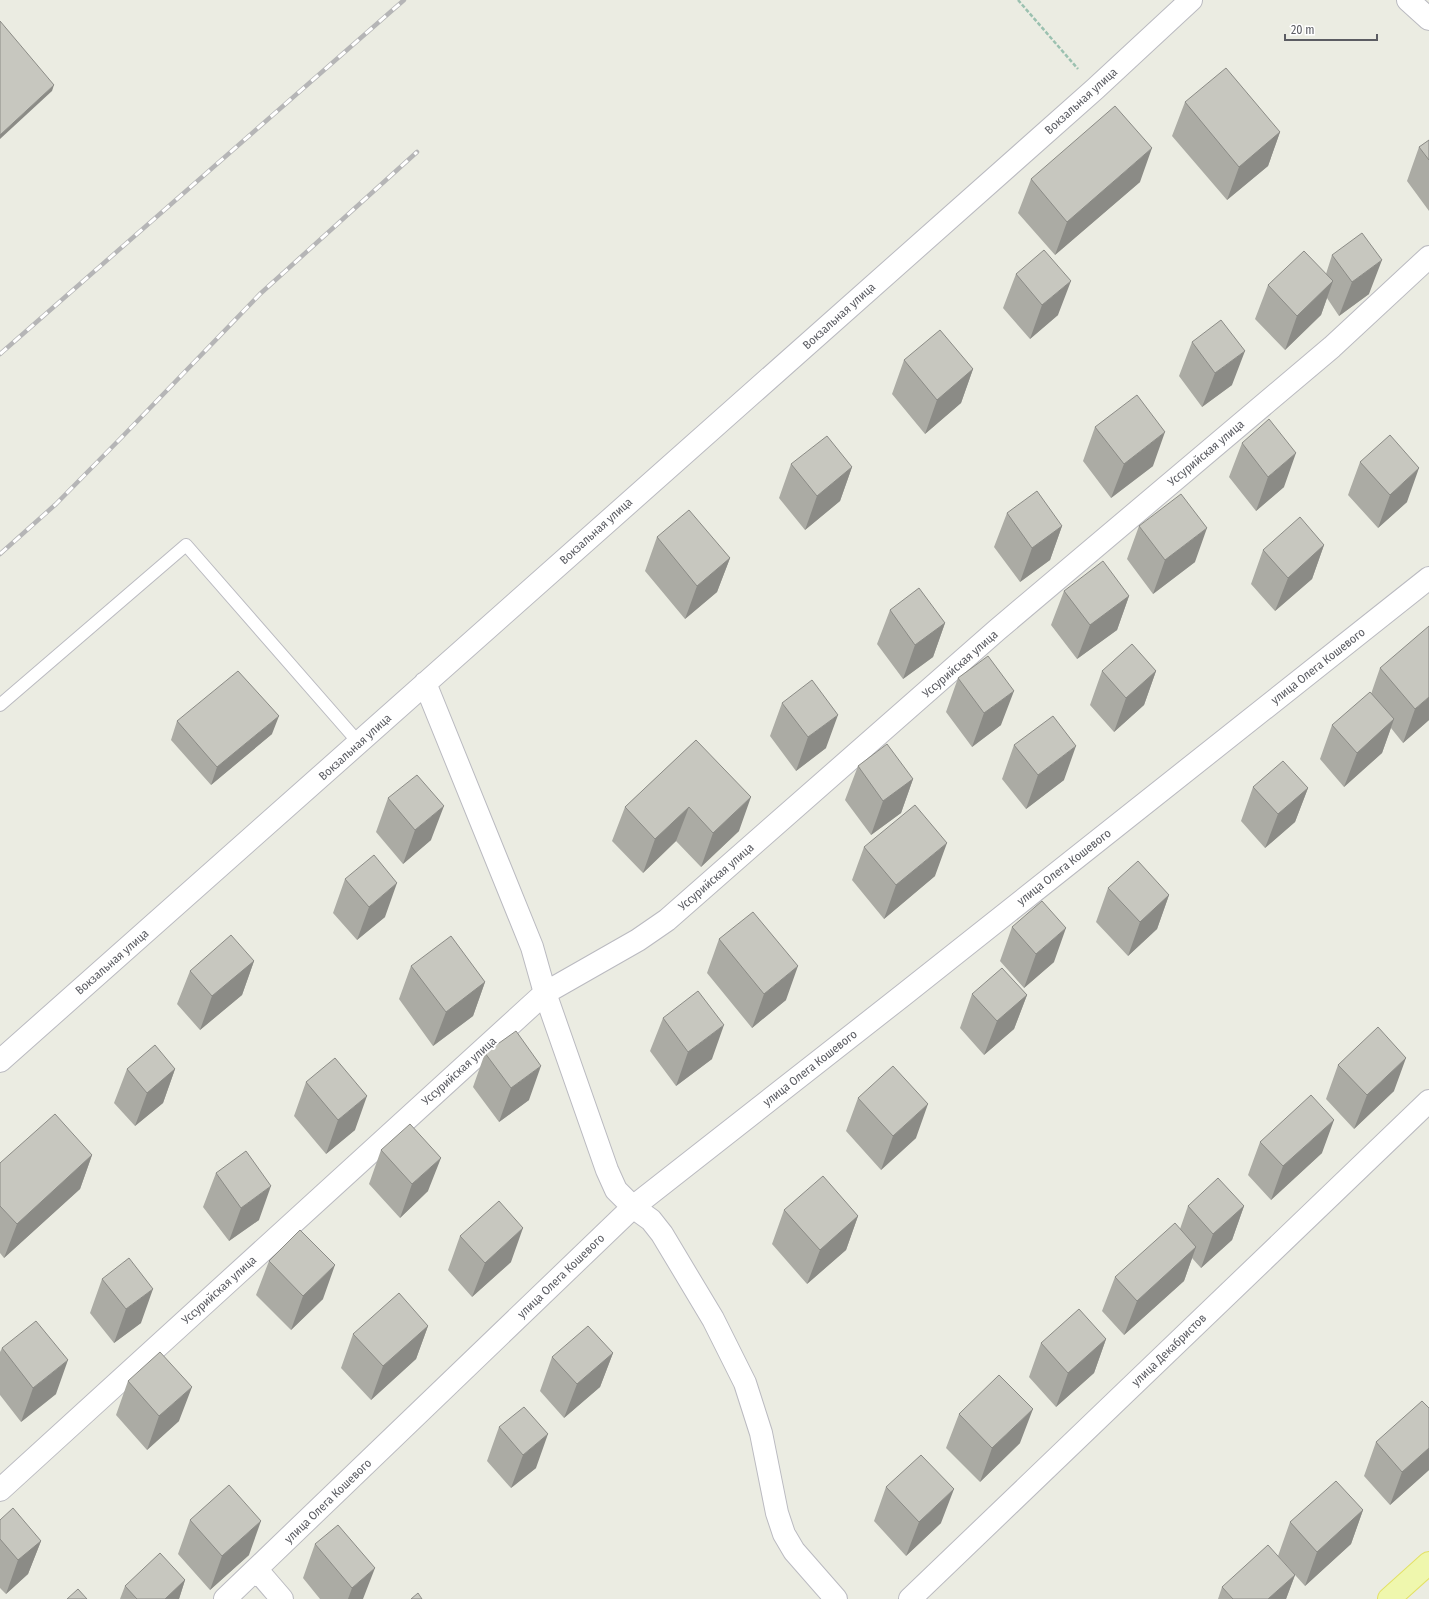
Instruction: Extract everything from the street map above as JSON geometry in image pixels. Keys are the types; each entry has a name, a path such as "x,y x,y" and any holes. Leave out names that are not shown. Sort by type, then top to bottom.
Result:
{"main road":[{"path":"1389,1599 1429,1563"}],"street":[{"name":"Вокзальная улица","path":"0,1061 1095,89 1191,0"},
{"path":"1408,0 1429,19"},
{"name":"Уссурийская улица","path":"0,1490 545,993 638,940 667,920 998,630 1332,347 1429,257"},
{"name":"улица Олега Кошевого","path":"225,1599 257,1570 633,1207 1429,578"},
{"path":"425,683 532,947 545,993 607,1170 616,1190 633,1207 651,1220 662,1234 714,1319 745,1383 761,1433 775,1506 784,1534 794,1551 836,1599"},
{"name":"улица Декабристов","path":"910,1599 1429,1102"},
{"path":"257,1570 282,1599"}],"lane":[{"path":"0,705 186,545 359,743"}],"path":[{"path":"1018,0 1095,89"}],"building":[{"path":"0,21 54,85 0,135"},
{"path":"1226,68 1280,132 1239,167 1185,102"},
{"path":"1115,106 1152,148 1067,222 1031,179"},
{"path":"1429,140 1429,160 1419,147"},
{"path":"1362,233 1382,260 1352,282 1332,255"},
{"path":"1044,250 1071,281 1042,305 1016,274"},
{"path":"1304,251 1333,281 1297,316 1268,285"},
{"path":"1221,320 1245,351 1215,373 1192,342"},
{"path":"940,330 973,369 937,400 904,360"},
{"path":"1137,395 1165,432 1124,464 1095,427"},
{"path":"1269,419 1296,453 1268,477 1242,443"},
{"path":"1390,435 1419,468 1390,495 1360,462"},
{"path":"827,436 852,467 817,496 791,464"},
{"path":"1037,491 1062,526 1032,548 1007,513"},
{"path":"1181,494 1207,528 1165,560 1139,526"},
{"path":"689,510 730,558 697,586 657,537"},
{"path":"1300,517 1324,545 1288,578 1263,550"},
{"path":"1103,561 1129,596 1090,625 1064,591"},
{"path":"919,588 945,623 915,645 890,610"},
{"path":"1429,626 1429,697 1415,709 1380,668"},
{"path":"1132,644 1156,671 1126,698 1102,671"},
{"path":"988,656 1014,691 984,713 958,678"},
{"path":"238,671 279,716 217,767 177,721"},
{"path":"812,680 838,715 808,737 782,703"},
{"path":"1370,692 1394,719 1357,753 1332,725"},
{"path":"1053,716 1076,746 1038,775 1014,745"},
{"path":"696,740 751,797 713,833 689,807 655,839 625,807"},
{"path":"887,744 913,779 883,801 858,766"},
{"path":"1283,761 1308,788 1278,814 1253,787"},
{"path":"417,775 444,806 415,830 388,798"},
{"path":"915,805 947,843 896,885 864,847"},
{"path":"374,855 397,883 369,907 345,879"},
{"path":"1138,861 1169,895 1140,922 1108,888"},
{"path":"1042,901 1066,928 1036,954 1012,927"},
{"path":"753,912 798,966 764,994 719,939"},
{"path":"231,935 254,961 212,996 190,971"},
{"path":"451,936 485,982 446,1012 411,966"},
{"path":"1002,968 1027,995 997,1021 972,994"},
{"path":"698,991 724,1025 688,1052 663,1018"},
{"path":"1378,1027 1406,1058 1367,1095 1338,1065"},
{"path":"516,1031 541,1066 511,1088 485,1053"},
{"path":"155,1045 175,1069 147,1093 127,1069"},
{"path":"335,1058 367,1096 338,1120 306,1082"},
{"path":"893,1066 928,1104 893,1136 858,1098"},
{"path":"1311,1095 1334,1120 1283,1166 1260,1142"},
{"path":"55,1114 92,1155 17,1224 0,1206 0,1163"},
{"path":"410,1124 441,1158 412,1184 381,1150"},
{"path":"246,1151 271,1186 241,1208 216,1173"},
{"path":"823,1176 858,1216 820,1250 784,1210"},
{"path":"1218,1178 1244,1206 1213,1234 1188,1206"},
{"path":"499,1201 523,1228 485,1263 460,1236"},
{"path":"1175,1223 1196,1247 1137,1301 1115,1277"},
{"path":"300,1230 335,1265 303,1296 269,1261"},
{"path":"129,1258 153,1289 126,1309 102,1279"},
{"path":"399,1293 428,1326 383,1366 353,1334"},
{"path":"1079,1309 1106,1339 1068,1373 1041,1343"},
{"path":"36,1321 68,1360 33,1388 2,1348"},
{"path":"588,1326 613,1353 577,1384 552,1357"},
{"path":"160,1352 192,1387 159,1416 128,1381"},
{"path":"999,1375 1033,1409 992,1448 959,1414"},
{"path":"1422,1401 1429,1408 1429,1448 1402,1472 1376,1442"},
{"path":"524,1407 548,1434 523,1455 499,1427"},
{"path":"921,1455 954,1489 919,1522 886,1487"},
{"path":"1336,1481 1363,1510 1317,1552 1290,1522"},
{"path":"229,1485 261,1521 222,1556 190,1520"},
{"path":"13,1508 41,1541 18,1560 0,1539 0,1520"},
{"path":"338,1525 375,1568 352,1588 315,1544"},
{"path":"1268,1545 1295,1575 1268,1599 1233,1599 1222,1587"},
{"path":"160,1553 185,1580 165,1599 137,1599 125,1586"},
{"path":"78,1589 87,1599 67,1599"},
{"path":"418,1593 422,1599 411,1599"}],"railway":[{"path":"0,354 404,0"},
{"path":"0,554 56,504 260,294 417,152"}]}
